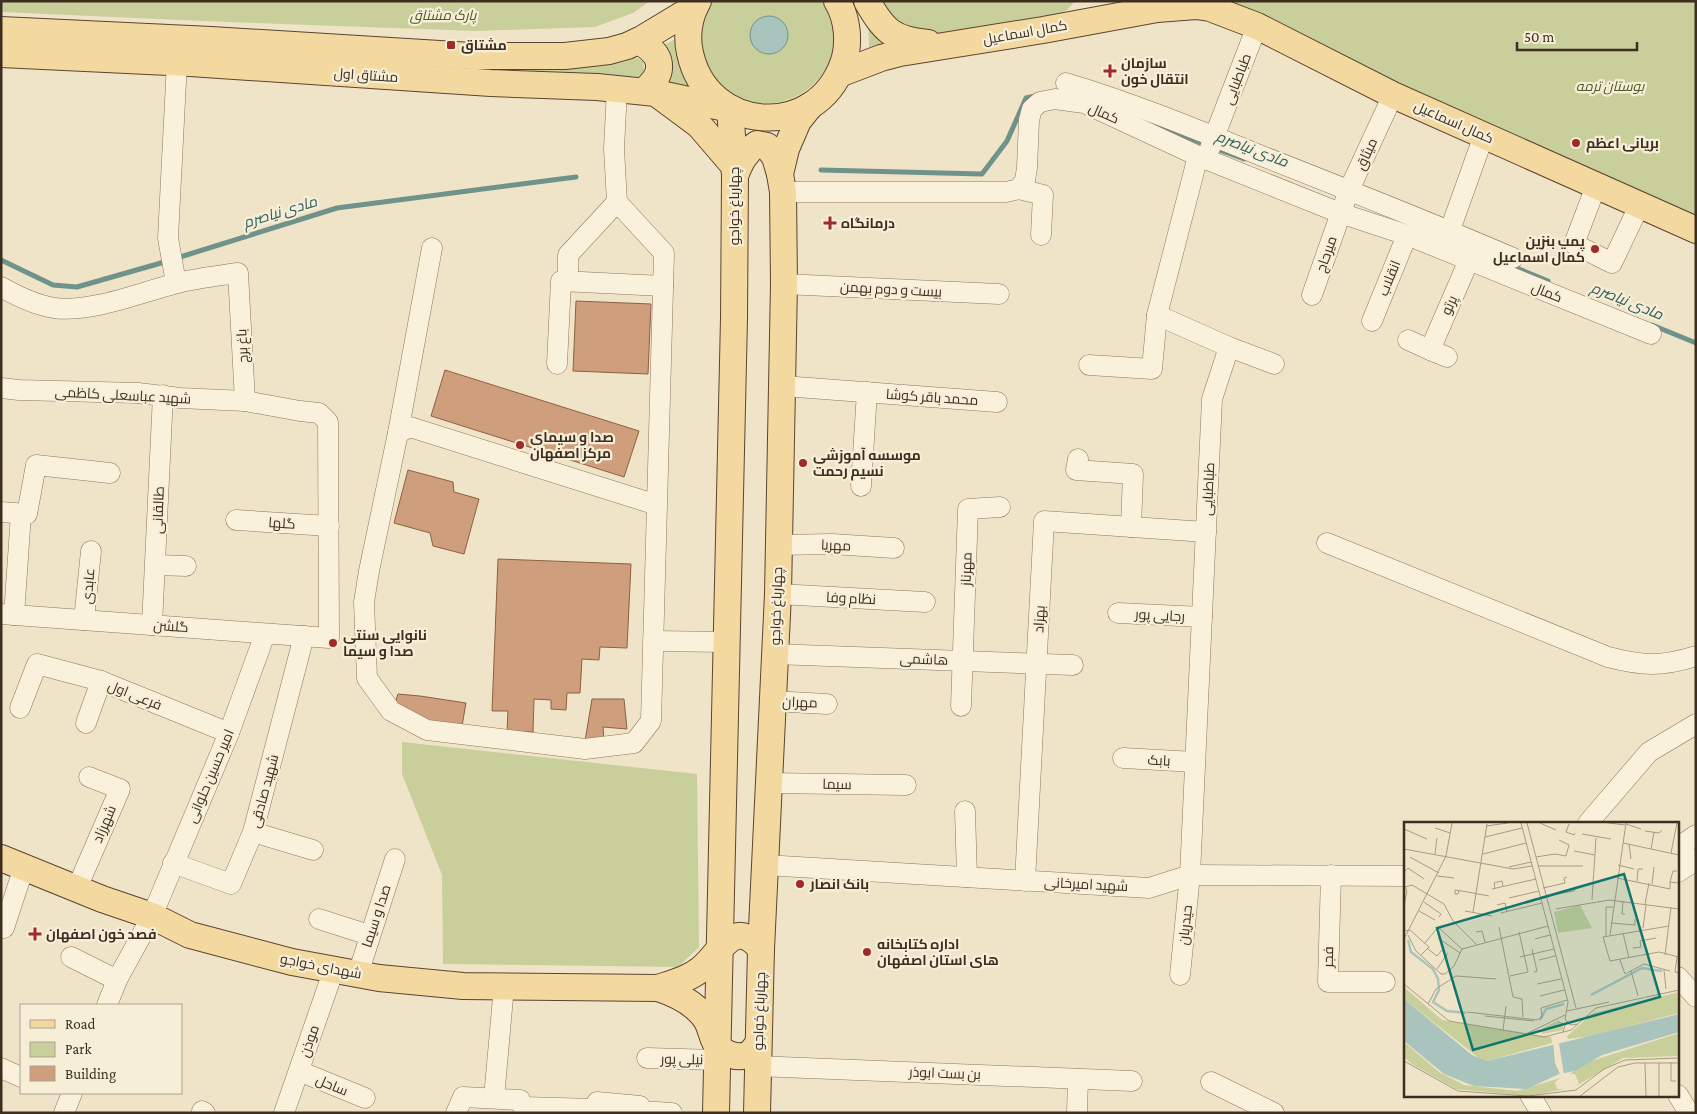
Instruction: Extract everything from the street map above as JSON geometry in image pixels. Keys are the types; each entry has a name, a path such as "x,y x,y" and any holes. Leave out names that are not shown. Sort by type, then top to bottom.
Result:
{"main road":[{"path":"696,4 689,26 688,45 692,64 701,82 714,97 730,108 745,115 778,118 795,114 810,106 827,93 839,74 845,58 848,40 846,23 837,1"},
{"path":"867,1 875,16 896,37 912,42 947,45"},
{"path":"1043,30 1074,17 1083,10 1089,1"},
{"name":"مشتاق اول","path":"1,30 481,56 539,57 609,51 627,46 696,4"},
{"name":"کمال اسماعیل","path":"839,74 881,58 947,45 1157,9 1207,5 1257,26 1393,95 1696,230"},
{"path":"638,41 650,47 658,58 659,71 650,92 699,125 735,172 749,150 757,144 767,146 775,157 781,183"},
{"name":"مشتاق اول","path":"1,54 177,62 491,83 616,88 650,92 730,108"},
{"name":"چهارباغ خواجو","path":"758,1113 761,949 778,594 784,284 781,183 786,149 792,133 798,121 810,106"},
{"name":"چهارباغ خواجو","path":"716,1113 735,172 730,108"},
{"name":"شهدای خواجو","path":"13,862 152,916 190,935 292,962 379,978 463,986 658,988"},
{"path":"658,988 685,979 700,970 729,938 740,936 753,939 761,949"},
{"path":"658,988 681,997 698,1010 709,1023 716,1052 737,1056 758,1055"}],"street":[{"name":"طباطبایی","path":"1089,365 1152,369 1157,315 1202,157 1215,137 1257,26"},
{"path":"1,287 33,302 54,308 73,309 93,306 176,283 168,238 177,62"},
{"path":"1066,83 1103,94 1349,190 1447,240 1513,258"},
{"path":"432,248 398,433 364,602 367,678 391,711 427,730 585,749 634,743 651,721 664,253 617,202 614,148 616,88"},
{"name":"میثاق","path":"1340,213 1393,95"},
{"name":"کمال","path":"1019,189 1025,180 1027,168 1029,120 1032,109 1040,102 1055,99 1084,103 1202,157 1340,213 1407,235 1447,240 1469,260 1651,334"},
{"path":"1447,240 1484,135"},
{"path":"781,183 996,192 1019,189 1043,195 1041,235"},
{"path":"1596,186 1574,244 1612,263 1640,204"},
{"path":"568,282 568,255 617,202"},
{"name":"میرحاج","path":"1312,295 1340,213"},
{"name":"انقلاب","path":"1372,321 1407,235"},
{"name":"پرتو","path":"1408,340 1439,354 1469,260"},
{"name":"باغ برج","path":"176,283 238,273 246,401"},
{"path":"557,364 561,281 663,286"},
{"name":"بیست و دوم بهمن","path":"784,284 999,294"},
{"path":"1157,315 1229,347 1274,364"},
{"name":"طباطبایی","path":"1190,875 1212,399 1229,347"},
{"name":"محمد باقر کوشا","path":"783,386 997,402"},
{"name":"شهید عباسعلی کاظمی","path":"1,388 163,395 246,401"},
{"name":"محمد باقر کوشا","path":"861,486 867,392"},
{"name":"طالقانی","path":"152,625 163,395"},
{"path":"246,401 300,412 320,413 328,422 329,526"},
{"path":"398,433 410,427 657,504"},
{"path":"1078,459 1076,470 1133,474 1131,527"},
{"name":"گلشن","path":"110,473 36,465 27,514 11,513 8,614 328,638 329,526"},
{"name":"مهرناز","path":"962,661 968,508 1000,507"},
{"name":"گلها","path":"236,520 329,526"},
{"name":"بهزاد","path":"1025,881 1044,521 1206,532"},
{"path":"1327,543 1608,657 1634,664 1656,665 1675,663 1696,656"},
{"name":"مهریا","path":"778,545 832,544 894,548"},
{"name":"عابدی","path":"84,620 91,552"},
{"path":"156,565 186,566"},
{"name":"نظام وفا","path":"778,594 925,602"},
{"name":"رجایی پور","path":"1118,612 1202,617"},
{"name":"امیر حسین حلوانی","path":"107,1004 117,980 152,916 229,733 265,634"},
{"name":"شهید صادقی","path":"173,863 230,884 253,832 304,636"},
{"path":"653,641 726,642"},
{"name":"هاشمی","path":"774,654 1037,663 1073,666"},
{"path":"961,706 962,661"},
{"name":"فرعی اول","path":"20,708 38,664 101,681 229,733"},
{"path":"86,724 101,681"},
{"name":"مهران","path":"772,701 827,704"},
{"path":"1589,822 1649,752 1696,724"},
{"name":"بابک","path":"1123,758 1196,762"},
{"name":"شهرزاد","path":"77,888 120,789 89,777"},
{"name":"سیما","path":"768,783 906,785"},
{"path":"965,811 967,877"},
{"path":"253,832 313,850"},
{"path":"1680,871 1692,863 1680,846 1696,835"},
{"name":"صدا و سیما","path":"346,972 369,935 395,859"},
{"path":"4,928 13,862"},
{"name":"شهید امیرخانی","path":"765,865 1149,888 1190,875 1404,876"},
{"name":"حیدریان","path":"1180,975 1190,875"},
{"name":"فجر","path":"1331,876 1328,982 1385,982"},
{"path":"319,920 369,935"},
{"path":"71,958 117,980"},
{"name":"موذن","path":"284,1113 299,1071 346,972"},
{"path":"1680,979 1696,997"},
{"path":"494,1098 504,986"},
{"name":"نیلی پور","path":"647,1058 716,1052"},
{"name":"بن بست ابوذر","path":"758,1055 1078,1079 1132,1081"},
{"path":"1,1068 20,1077"},
{"name":"ساحل","path":"299,1071 365,1098"},
{"path":"1077,1113 1078,1079"},
{"path":"1211,1082 1274,1113"},
{"path":"1531,1096 1541,1113"},
{"path":"1679,1096 1689,1113"},
{"path":"456,1113 463,1097 520,1100 523,1107 596,1109 597,1102 640,1106 640,1111 672,1113"}],"green space":[{"name":"پارک مشتاق","path":"1,1 650,1 633,13 595,27 476,31 1,12"},
{"path":"711,1 823,1 834,31 831,58 818,80 798,96 773,103 747,101 723,87 704,59 700,45 700,29 704,14"},
{"path":"877,1 1075,1 1067,10 1057,15 936,37 909,33"},
{"name":"بوستان ترمه","path":"1220,1 1696,1 1696,223"},
{"path":"868,17 893,45 869,52"},
{"path":"675,39 689,87 660,85 658,49"},
{"path":"634,57 643,61 644,71 638,83 525,70 589,65"},
{"path":"402,742 697,774 699,947 678,967 443,964 442,875 402,774"}],"water":[{"path":"769,16 782,22 788,35 782,48 769,54 756,48 750,35 756,22"}],"building":[{"path":"576,301 651,304 648,374 573,371"},
{"path":"445,370 639,431 624,477 431,416"},
{"path":"408,470 453,482 454,492 479,499 464,554 433,546 430,533 394,523"},
{"path":"498,559 631,564 627,648 600,647 599,660 582,659 580,693 567,693 566,710 551,709 551,700 534,699 533,732 507,731 508,711 492,711"},
{"path":"398,694 466,703 462,726 410,720 394,706"},
{"path":"592,699 624,699 627,729 603,727 604,741 585,741"}],"waterway":[{"name":"مادی نیاصرم","path":"821,170 982,174 1007,141 1026,98 1035,96"},
{"name":"مادی نیاصرم","path":"1147,121 1206,145"},
{"name":"مادی نیاصرم","path":"1214,148 1244,159"},
{"name":"مادی نیاصرم","path":"177,258 337,208 576,177"},
{"name":"مادی نیاصرم","path":"1,260 53,285 77,287 168,261"},
{"name":"مادی نیاصرم","path":"1509,265 1548,281"},
{"name":"مادی نیاصرم","path":"1652,325 1696,343"}],"place":[{"name":"مشتاق","path":"451,45"},
{"name":"سازمان انتقال خون","path":"1110,71"},
{"name":"بریانی اعظم","path":"1576,143"},
{"name":"درمانگاه","path":"830,223"},
{"name":"پمپ بنزین کمال اسماعیل","path":"1595,249"},
{"name":"صدا و سیمای مرکز اصفهان","path":"520,445"},
{"name":"موسسه آموزشی نسیم رحمت","path":"803,463"},
{"name":"نانوایی سنتی صدا و سیما","path":"333,643"},
{"name":"بانک انصار","path":"800,884"},
{"name":"فصد خون اصفهان","path":"35,934"},
{"name":"اداره کتابخانه های استان اصفهان","path":"867,952"}]}
